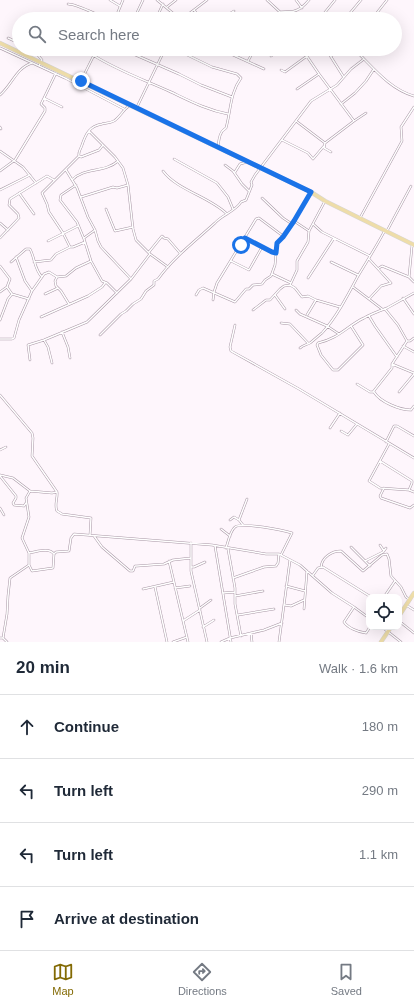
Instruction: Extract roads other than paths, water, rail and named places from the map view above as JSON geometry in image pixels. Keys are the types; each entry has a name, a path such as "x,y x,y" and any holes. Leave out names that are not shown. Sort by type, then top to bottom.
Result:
{"main road":[{"path":"0,43 12,49"},
{"path":"25,56 57,72 81,81 246,162 311,192 325,201 413,244"},
{"path":"402,611 414,593"},
{"path":"381,642 389,631"}],"street":[{"path":"110,0 120,6"},
{"path":"117,12 123,0"},
{"path":"137,12 143,0"},
{"path":"157,0 173,12"},
{"path":"167,7 176,0"},
{"path":"191,12 208,0"},
{"path":"266,0 280,12 291,12 302,8 309,0"},
{"path":"296,0 302,8"},
{"path":"325,12 335,0"},
{"path":"351,12 361,0"},
{"path":"377,12 386,0"},
{"path":"68,4 74,4 89,12"},
{"path":"159,12 163,4"},
{"path":"8,38 12,40"},
{"path":"0,48 12,54"},
{"path":"17,56 32,63 40,64 42,60 39,56"},
{"path":"81,81 93,56 205,108 228,114"},
{"path":"138,56 201,85 232,97"},
{"path":"136,108 161,56"},
{"path":"189,56 212,67 237,74 241,78 232,97 226,128 223,129 219,137 218,147"},
{"path":"236,56 264,69"},
{"path":"247,61 250,56"},
{"path":"282,70 285,72 307,56 318,74 354,121"},
{"path":"330,56 344,76"},
{"path":"361,56 399,90 414,96"},
{"path":"100,335 121,314 141,299 142,294 154,285 154,281 158,279 180,253 191,245 214,223 239,206 241,202 246,200 252,185 251,182 265,161 311,101 337,85 354,66 364,59"},
{"path":"0,95 13,82 16,75 22,68 32,63"},
{"path":"341,104 355,93 374,69"},
{"path":"0,171 14,160 45,112 45,108 40,104 57,72 124,109"},
{"path":"297,89 318,74"},
{"path":"44,98 62,108"},
{"path":"70,247 63,233 49,212 42,193 79,156 85,136 92,127 104,123 110,123 116,119 124,109 130,106"},
{"path":"360,218 402,141 401,127 414,107"},
{"path":"282,140 308,153 313,159 325,143 366,113"},
{"path":"296,121 325,143"},
{"path":"89,130 118,161 124,170 128,186 136,240 149,253 168,267"},
{"path":"79,156 81,157 99,150 103,145"},
{"path":"324,146 324,148 331,152"},
{"path":"0,151 23,167 36,183"},
{"path":"174,159 217,183 228,197 233,209"},
{"path":"72,180 80,173 102,170 114,165 118,161"},
{"path":"235,173 240,164 246,162"},
{"path":"225,165 235,173 242,184 249,191"},
{"path":"66,170 76,185 101,247 131,280"},
{"path":"163,171 169,178 218,206 227,214"},
{"path":"0,190 30,175"},
{"path":"0,238 19,218 19,216 9,205 10,199 48,176 54,180"},
{"path":"76,185 61,195 60,199 62,204 76,220 84,239 90,261 102,281 107,283 117,293"},
{"path":"81,197 112,187 118,188 128,186"},
{"path":"300,348 322,333 327,326 353,287 411,186"},
{"path":"196,295 199,290 203,288 235,302 246,289 249,289 253,285 262,284 272,274 275,265 277,243 294,221 311,192"},
{"path":"19,193 34,214"},
{"path":"262,198 283,218 292,224"},
{"path":"291,284 297,270 297,261 308,242 309,231 325,201"},
{"path":"106,209 115,231 133,227"},
{"path":"213,300 217,283 253,223 258,218 283,237"},
{"path":"294,221 309,231"},
{"path":"0,223 8,230"},
{"path":"313,224 322,232 370,256"},
{"path":"48,241 78,226"},
{"path":"84,239 95,230"},
{"path":"30,360 28,345 87,322 131,280 162,236 168,239 180,253"},
{"path":"245,238 276,253"},
{"path":"308,278 334,238"},
{"path":"34,262 50,260 56,254 85,242"},
{"path":"409,277 410,255 413,244"},
{"path":"230,261 249,270 262,246"},
{"path":"11,262 26,249 30,248 38,272 42,277"},
{"path":"16,257 22,275 32,291"},
{"path":"369,259 391,283 381,286 369,299"},
{"path":"0,339 14,338 18,320 32,291 44,274 49,272 57,277 66,276 76,268 90,261"},
{"path":"331,262 358,276"},
{"path":"0,266 10,279 7,288 0,292"},
{"path":"379,269 382,266 409,277 414,282"},
{"path":"272,274 291,284 302,297 308,296 340,307"},
{"path":"57,277 55,283 69,304"},
{"path":"40,317 88,296 102,287 105,283"},
{"path":"253,310 266,300 270,300 284,286 291,284"},
{"path":"353,287 382,309"},
{"path":"7,288 12,294 29,299"},
{"path":"45,294 58,288"},
{"path":"351,326 363,345 338,370 333,370 321,355 317,344 319,342 324,342 335,338 351,326 414,293"},
{"path":"0,320 8,299 12,294"},
{"path":"275,295 285,309"},
{"path":"403,298 414,314"},
{"path":"307,316 316,300"},
{"path":"385,309 398,325 407,341"},
{"path":"296,310 300,314 327,326 339,334"},
{"path":"369,316 374,326 397,357"},
{"path":"281,323 290,324 309,343"},
{"path":"235,325 230,347 231,351 340,413 414,458"},
{"path":"62,332 68,347 70,358"},
{"path":"374,391 392,368 392,364 403,346 407,341 414,338"},
{"path":"44,340 48,347 52,363"},
{"path":"403,346 414,352"},
{"path":"392,364 414,373 399,392"},
{"path":"357,384 370,392 374,391"},
{"path":"374,391 376,395 383,400 402,410 411,410 414,406"},
{"path":"0,395 32,433 32,456 57,492 55,506 57,511 62,514 91,518 90,535"},
{"path":"330,428 340,413"},
{"path":"341,431 348,435 357,424"},
{"path":"386,442 394,426 397,426 414,436"},
{"path":"389,444 369,481 376,486 384,488 409,490 414,492"},
{"path":"0,450 6,447"},
{"path":"380,462 412,481 409,490"},
{"path":"0,475 13,478 30,491 52,494 57,492"},
{"path":"0,475 16,496 13,503 14,505 24,506 26,503"},
{"path":"384,488 380,496 381,498 410,508 414,505"},
{"path":"30,491 26,498 29,517 22,538 29,553 29,564 32,571 51,569 53,567 54,554"},
{"path":"239,520 246,499"},
{"path":"0,508 4,515"},
{"path":"230,520 234,517 239,520 242,525"},
{"path":"233,578 264,568 276,566 292,533 269,528 242,525 234,528 230,536 227,548 233,578 241,636"},
{"path":"221,529 230,536"},
{"path":"54,554 56,552 69,551 71,538 74,534 191,543 280,555 313,575 332,593 366,616"},
{"path":"93,536 102,547 130,571 133,571 135,566 164,564 169,561 182,558 191,558"},
{"path":"191,543 191,567 207,642"},
{"path":"380,545 384,552"},
{"path":"216,546 231,642"},
{"path":"350,547 370,566"},
{"path":"365,561 384,552 386,548"},
{"path":"29,553 48,550 54,554"},
{"path":"313,575 321,567 320,564 325,557 338,551 341,551 362,571 364,571 382,555 387,554 390,559 391,576 410,600"},
{"path":"279,642 290,560"},
{"path":"169,561 188,642"},
{"path":"191,567 205,562"},
{"path":"3,638 10,578 29,564"},
{"path":"321,567 338,575 366,594"},
{"path":"304,608 307,571"},
{"path":"386,594 395,581"},
{"path":"143,589 174,582"},
{"path":"176,588 190,586"},
{"path":"286,586 305,591"},
{"path":"154,587 167,642"},
{"path":"235,596 263,591"},
{"path":"223,593 235,592"},
{"path":"183,621 211,600"},
{"path":"285,605 291,606 304,600"},
{"path":"406,605 414,610"},
{"path":"354,607 344,621 344,624 363,633 368,630"},
{"path":"238,615 274,609"},
{"path":"203,627 214,620"},
{"path":"221,642 236,636 264,630 282,623"},
{"path":"402,623 414,633"},
{"path":"236,636 240,630"},
{"path":"389,631 401,642"},
{"path":"251,633 252,642"},
{"path":"173,642 187,637"},
{"path":"0,638 3,638 7,642"}]}
